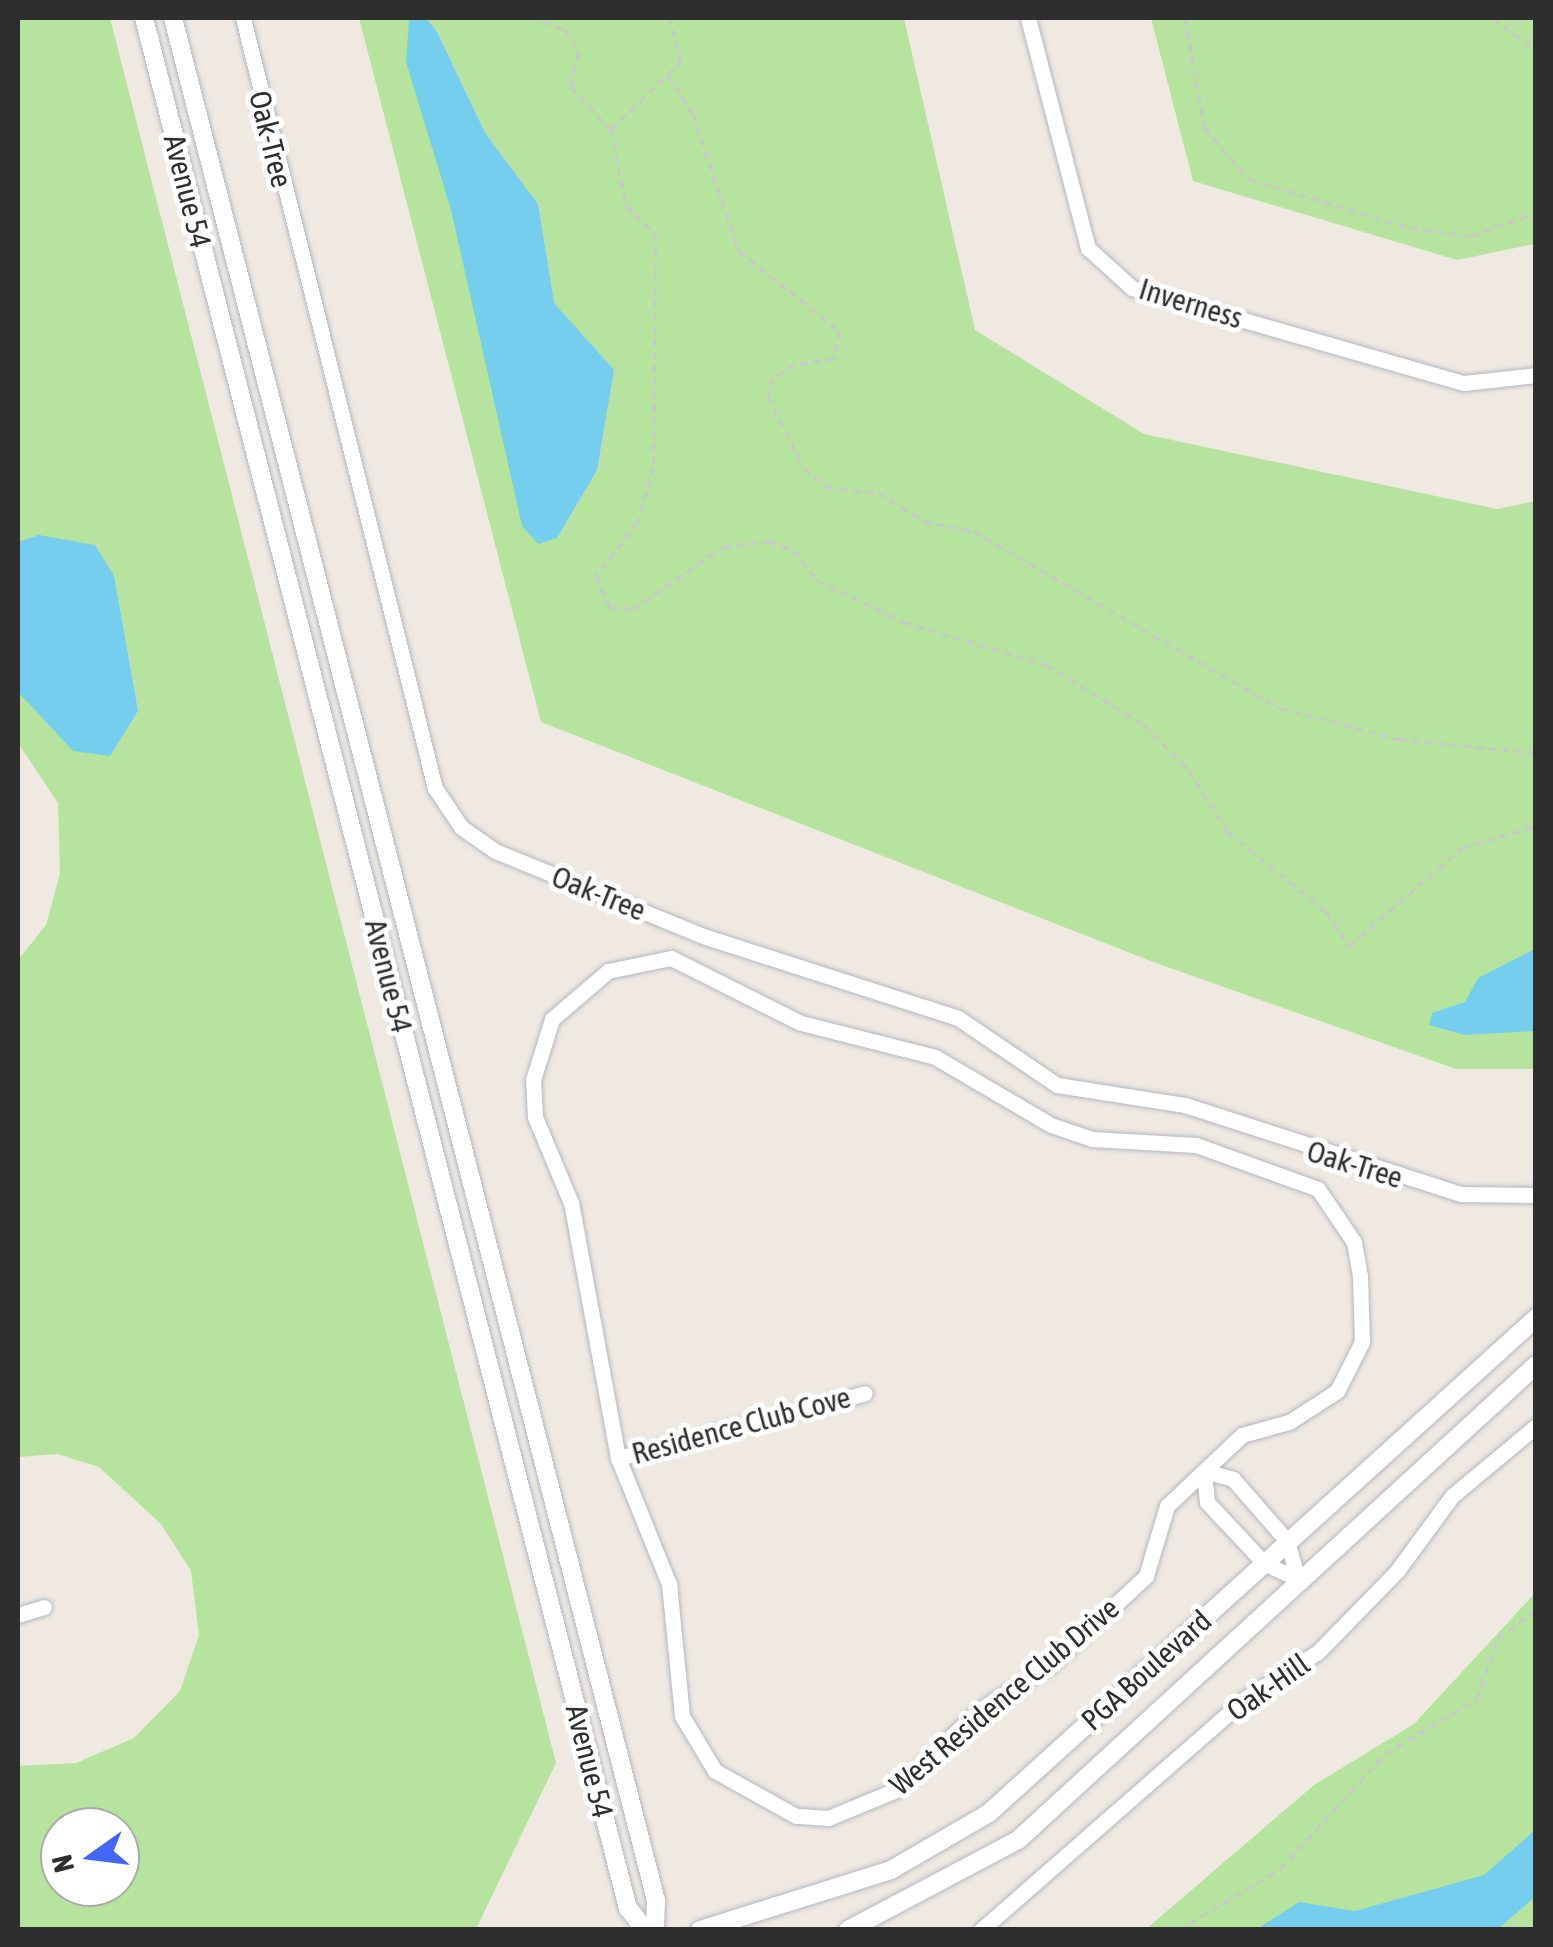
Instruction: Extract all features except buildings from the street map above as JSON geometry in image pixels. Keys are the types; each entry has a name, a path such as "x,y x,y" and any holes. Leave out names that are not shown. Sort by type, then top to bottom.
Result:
{"street":[{"name":"Avenue 54","path":"144,18 619,1874 644,1930"},
{"name":"Avenue 54","path":"173,18 651,1881 655,1930"},
{"name":"Oak-Tree","path":"243,18 435,788 461,827 495,850 706,937 958,1018 1057,1085 1184,1105 1461,1194 1536,1195"},
{"name":"Inverness","path":"1028,18 1088,248 1132,288 1464,382 1536,375"},
{"name":"West Residence Club Drive","path":"672,958 800,1023 936,1057 1004,1101 1092,1139 1196,1145 1318,1190 1354,1242 1360,1276 1362,1342 1337,1391 1289,1422 1242,1434 1158,1520 1146,1576 896,1790 828,1818 757,1798 715,1771 682,1716 668,1584 618,1458 572,1203 535,1117 539,1048 578,992 638,960 672,958"},
{"name":"PGA Boulevard","path":"700,1930 873,1877 989,1812 1536,1318"},
{"name":"PGA Boulevard","path":"848,1930 1018,1840 1298,1579 1536,1365"},
{"name":"Residence Club Cove","path":"618,1458 865,1393"},
{"name":"Oak-Hill","path":"981,1930 1246,1698 1318,1652 1397,1571 1452,1496 1536,1426"},
{"path":"1204,1470 1233,1479 1287,1541 1298,1579 1264,1562 1206,1502 1204,1470"},
{"path":"18,1614 44,1607"}],"path":[{"path":"530,18 565,29 579,53 571,86 611,129 626,204 656,235 654,467 638,522 596,576 610,608 633,609 724,548 769,542 794,550 817,580 904,622 1046,665 1144,725 1189,770 1228,832 1326,911 1348,946 1462,848 1536,826"},
{"path":"611,129 680,62 670,18"},
{"path":"1184,18 1205,128 1250,178 1410,228 1471,236 1536,213"},
{"path":"1493,18 1536,50"},
{"path":"668,75 693,114 739,251 840,331 834,359 794,365 772,378 768,396 804,468 827,488 879,493 924,522 973,531 1280,708 1398,738 1536,753"},
{"path":"1178,1930 1280,1869 1385,1754 1477,1699 1498,1638 1536,1610"}],"green space":[{"path":"18,18 110,18 556,1763 476,1929 18,1929 18,1766 76,1763 134,1738 180,1691 199,1635 191,1571 161,1524 99,1467 57,1454 18,1457 18,960 46,925 60,873 58,803 18,743"},
{"path":"359,18 904,18 975,330 1144,434 1497,509 1535,501 1535,1069 1456,1069 1156,963 541,722"},
{"path":"1151,18 1535,18 1535,244 1457,260 1193,181"},
{"path":"1535,1593 1535,1929 1145,1930 1314,1785 1414,1724"}],"water":[{"path":"409,18 426,18 437,32 485,133 538,204 554,303 614,370 597,470 557,538 538,544 522,526 451,210 406,62"},
{"path":"39,535 95,545 114,576 138,711 110,756 73,751 18,692 18,542"},
{"path":"1535,949 1535,1031 1465,1035 1429,1025 1432,1013 1465,1002 1478,978"},
{"path":"1535,1830 1535,1897 1498,1929 1257,1929 1299,1902 1355,1911 1484,1875"}]}
